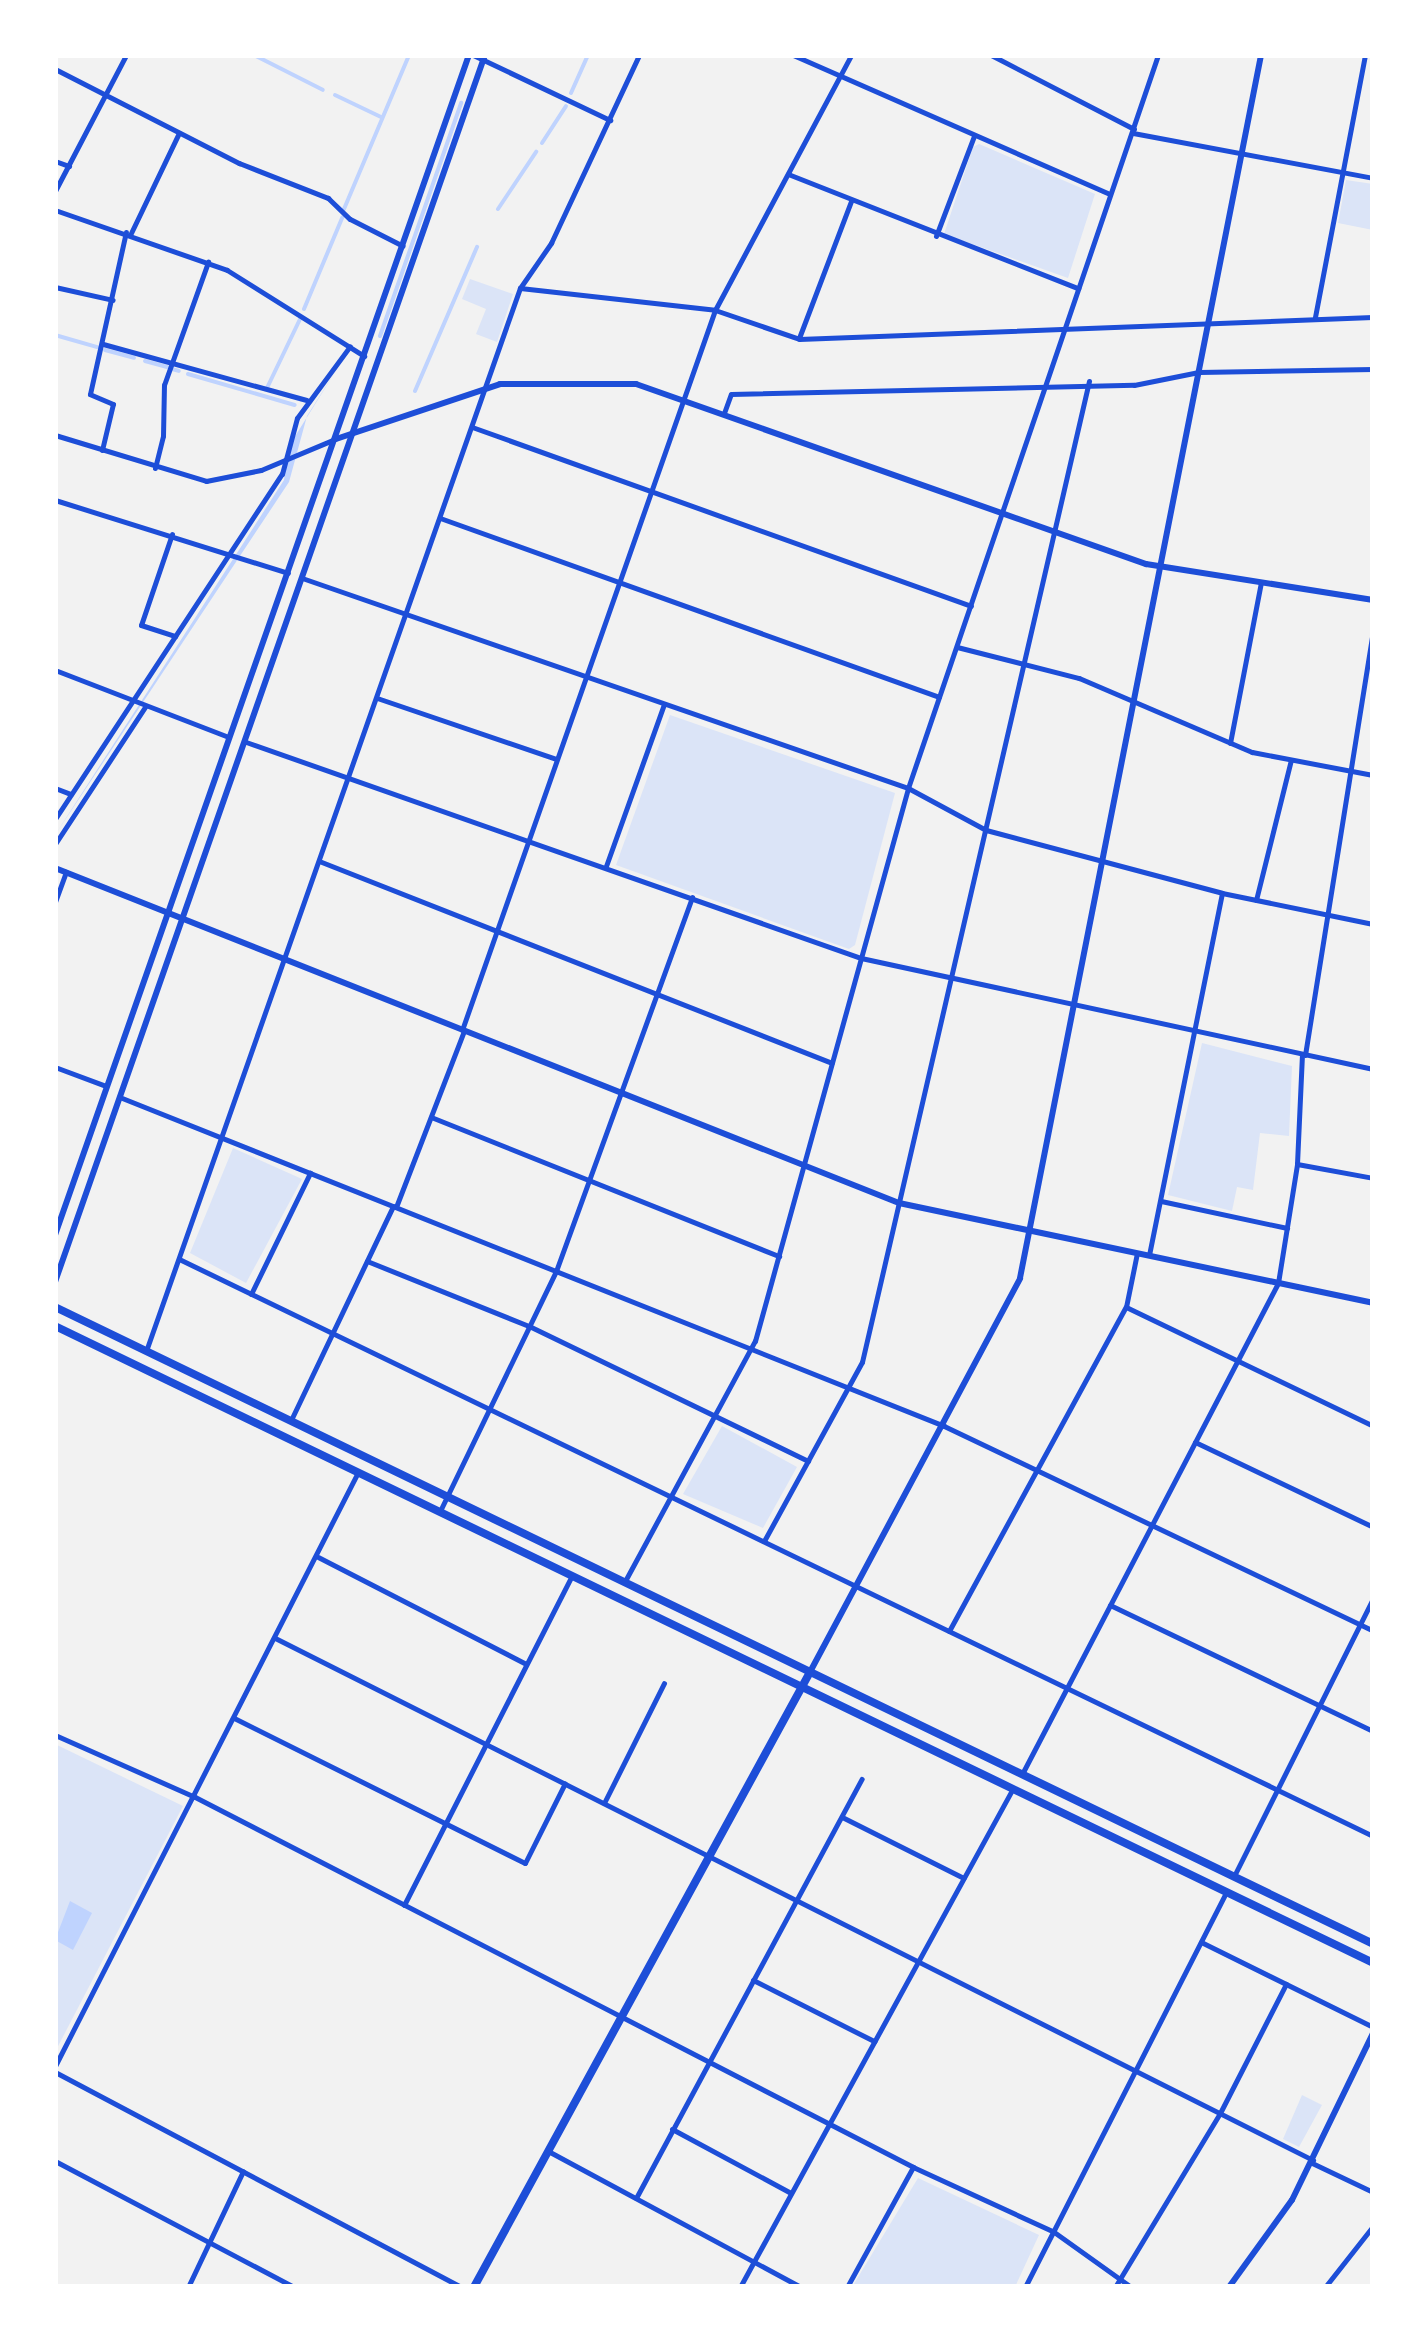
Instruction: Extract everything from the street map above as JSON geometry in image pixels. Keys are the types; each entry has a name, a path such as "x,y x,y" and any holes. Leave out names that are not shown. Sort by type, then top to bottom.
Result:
{"main road":[{"path":"55,1307 1373,1944"},
{"path":"55,1326 1373,1963"},
{"path":"474,2287 810,1672"}],"street":[{"path":"55,191 102,93 126,55"},
{"path":"55,1234 471,55 485,57 610,120"},
{"path":"146,1351 520,288 551,243 639,55"},
{"path":"793,55 838,79 1108,192"},
{"path":"290,1421 394,1206 431,1117 715,310 851,55"},
{"path":"991,55 1134,131 1373,178"},
{"path":"624,1583 751,1349 908,788 1050,384 1108,192 1134,131 1158,55"},
{"path":"810,1672 1012,1302 1032,1230 1261,55"},
{"path":"1315,318 1365,55"},
{"path":"55,1282 485,57"},
{"path":"55,70 179,132 328,198 350,219 402,246"},
{"path":"102,450 113,404 90,394 128,233 179,132"},
{"path":"936,237 974,136"},
{"path":"55,160 69,166"},
{"path":"788,174 936,237 1079,288"},
{"path":"799,339 851,201"},
{"path":"55,210 208,262 364,356"},
{"path":"155,468 171,364 208,262"},
{"path":"55,287 113,300"},
{"path":"520,288 715,310 799,339 1070,324 1373,317"},
{"path":"102,344 306,400"},
{"path":"55,819 175,636 236,553 282,474 306,400 350,346"},
{"path":"724,413 732,394 1089,381 1134,384 1199,372 1373,369"},
{"path":"764,1542 862,1362 954,980 1089,381"},
{"path":"55,434 206,481 261,470 299,450 513,382 636,384 1162,566 1373,600"},
{"path":"472,427 971,606"},
{"path":"55,500 236,553 288,573"},
{"path":"440,518 940,697"},
{"path":"172,534 142,625 175,636"},
{"path":"302,578 908,788 986,830 1222,893 1373,924"},
{"path":"1230,743 1261,582"},
{"path":"1022,1774 1278,1283 1296,1164 1303,1055 1355,772 1373,632"},
{"path":"957,647 1026,664 1135,702 1230,743 1292,760 1373,775"},
{"path":"55,670 132,703 229,737"},
{"path":"377,698 556,759"},
{"path":"605,867 664,704"},
{"path":"55,844 144,707"},
{"path":"246,742 861,958 1074,1009 1373,1069"},
{"path":"1256,900 1292,760"},
{"path":"55,788 71,794"},
{"path":"319,861 832,1063"},
{"path":"55,868 899,1203 1373,1303"},
{"path":"55,902 66,872"},
{"path":"1150,1256 1222,893"},
{"path":"440,1511 556,1271 624,1095 692,897"},
{"path":"55,1067 106,1086"},
{"path":"122,1098 944,1426 1373,1631"},
{"path":"431,1117 779,1256"},
{"path":"1296,1164 1373,1178"},
{"path":"252,1294 310,1173"},
{"path":"1161,1201 1287,1228"},
{"path":"949,1631 1126,1306 1137,1253"},
{"path":"179,1259 1373,1836"},
{"path":"366,1260 529,1326 808,1461"},
{"path":"1126,1306 1373,1426"},
{"path":"1195,1442 1373,1527"},
{"path":"358,1472 55,2069 462,2287"},
{"path":"318,1557 526,1664"},
{"path":"404,1905 572,1575"},
{"path":"1234,1876 1373,1598"},
{"path":"1110,1605 1373,1731"},
{"path":"276,1638 1373,2192"},
{"path":"604,1803 664,1683"},
{"path":"234,1718 525,1864 565,1784"},
{"path":"55,1734 194,1797 623,2012 914,2166 1054,2232 1130,2287"},
{"path":"636,2198 862,1779"},
{"path":"740,2287 1014,1787"},
{"path":"842,1817 964,1878"},
{"path":"1025,2287 1227,1890"},
{"path":"1202,1942 1373,2030 1313,2162 1228,2287"},
{"path":"753,1980 874,2041"},
{"path":"1115,2287 1220,2113 1286,1984"},
{"path":"672,2130 791,2194"},
{"path":"548,2151 800,2287"},
{"path":"55,2161 294,2287"},
{"path":"846,2287 914,2166"},
{"path":"188,2287 243,2171"},
{"path":"1325,2287 1373,2226"}],"shaded area":[{"path":"979,144 1095,194 1068,278 944,234 973,147"},
{"path":"1346,180 1373,184 1373,230 1338,223"},
{"path":"470,279 513,294 497,342 476,334 486,309 462,299"},
{"path":"670,715 895,793 855,945 849,949 616,865"},
{"path":"1202,1043 1292,1066 1289,1136 1260,1133 1253,1190 1237,1187 1232,1211 1168,1195"},
{"path":"233,1148 302,1179 246,1283 190,1253"},
{"path":"722,1426 797,1467 763,1528 683,1494"},
{"path":"55,1744 183,1806 55,2052"},
{"path":"1302,2095 1322,2105 1299,2147 1283,2139"},
{"path":"918,2178 1039,2235 1015,2287 852,2287"}],"water":[{"path":"306,418 289,482 55,835 284,480 289,446"},
{"path":"70,1901 92,1913 73,1950 55,1940"}],"waterway":[{"path":"254,55 323,90"},
{"path":"344,209 409,55"},
{"path":"571,93 588,55"},
{"path":"335,95 381,117"},
{"path":"380,336 461,103"},
{"path":"542,143 566,106"},
{"path":"498,209 536,152"},
{"path":"304,309 342,218"},
{"path":"415,391 477,247"},
{"path":"267,388 301,317"},
{"path":"55,335 97,347"},
{"path":"105,350 134,358"},
{"path":"145,361 167,367"},
{"path":"172,369 179,371"},
{"path":"188,374 295,405"}]}
